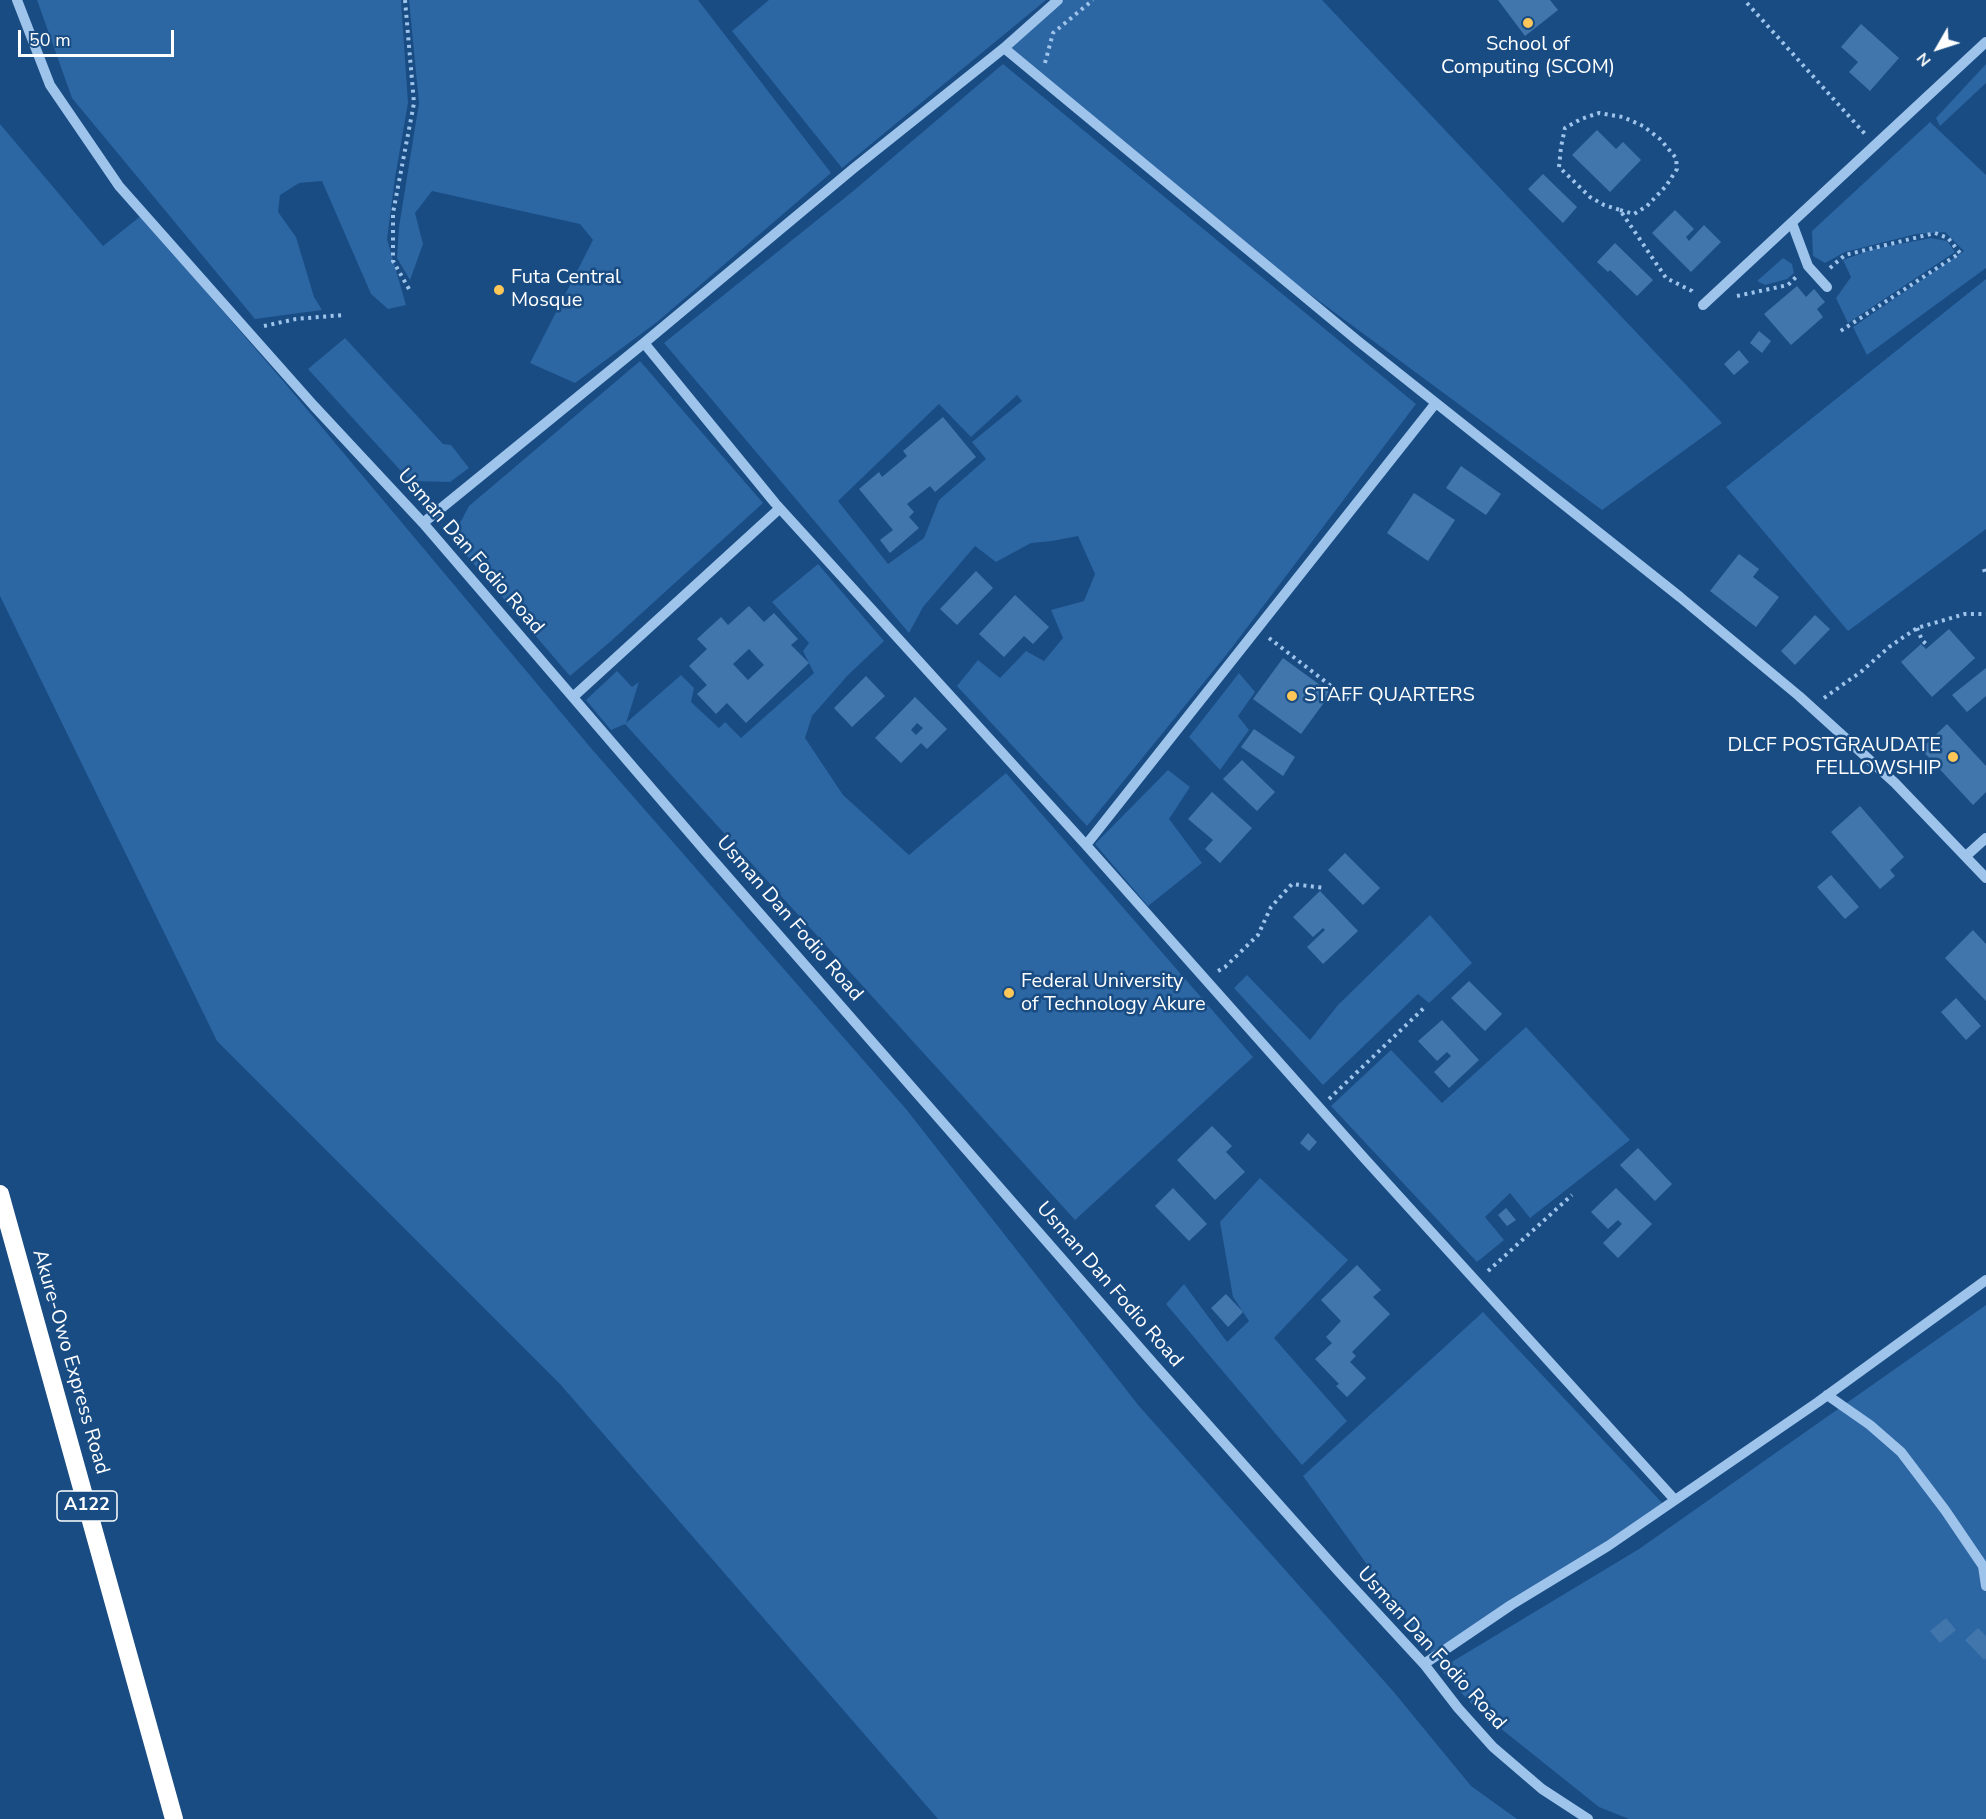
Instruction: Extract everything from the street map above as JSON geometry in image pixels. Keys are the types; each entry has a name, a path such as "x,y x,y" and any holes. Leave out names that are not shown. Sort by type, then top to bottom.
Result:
{"highway":[{"name":"Akure-Owo Express Road","path":"0,1194 174,1819"}],"street":[{"name":"Usman Dan Fodio Road","path":"17,0 50,85 119,186 314,406 423,523 1176,1389 1424,1664 1458,1708 1494,1747 1542,1789 1588,1819"},
{"path":"423,523 854,168 1004,48 1056,1"},
{"path":"1703,306 1986,42"},
{"path":"1004,48 1435,404 1680,597 1895,783 1986,878"},
{"path":"1792,223 1808,266 1827,287"},
{"path":"644,343 779,509 1086,845 1319,1108 1675,1500"},
{"path":"1086,845 1435,404"},
{"path":"573,697 779,509"},
{"path":"1966,856 1986,838"},
{"path":"1424,1664 1511,1605 1608,1546 1827,1395 1986,1280"},
{"path":"1827,1395 1870,1425 1901,1452 1945,1510 1983,1566 1986,1586"}],"path":[{"path":"405,0 414,103 393,213 393,261 409,289"},
{"path":"1045,82 1045,60 1053,33 1093,0"},
{"path":"1747,3 1876,146"},
{"path":"1620,210 1634,214 1647,206 1666,186 1677,169 1676,158 1660,139 1644,126 1623,117 1599,112 1565,128 1559,167 1590,196 1604,205 1620,210 1666,278 1692,291 1703,306"},
{"path":"1735,297 1788,285 1808,266 1830,268 1845,255 1935,234 1948,238 1960,253 1839,332"},
{"path":"245,329 296,319 343,315"},
{"path":"1984,569 1986,576"},
{"path":"1811,708 1917,628 1965,614 1986,614"},
{"path":"1917,628 1926,644"},
{"path":"1257,629 1349,700"},
{"path":"1204,978 1225,967 1258,935 1271,907 1292,884 1325,888"},
{"path":"1319,1108 1426,1006"},
{"path":"1476,1281 1572,1195"}],"shaded area":[{"path":"37,0 401,0 408,103 387,239 406,305 388,309 371,294 322,181 299,183 280,195 278,212 296,237 314,297 322,310 255,319 72,98"},
{"path":"409,0 698,0 831,173 657,322 575,383 530,363 593,240 580,224 432,191 415,213 423,244 410,280 397,258 399,227 419,103"},
{"path":"769,0 1046,0 842,168 732,31"},
{"path":"1064,0 1322,0 1722,423 1602,510 1227,233 1007,50"},
{"path":"1003,64 1416,404 1227,654 1087,826 957,686 978,660 1000,678 1026,651 1044,661 1063,638 1051,610 1084,601 1095,574 1078,536 1031,543 996,562 975,546 923,607 909,633 664,343 852,192","holes":["1017,395 1022,401 972,442 986,459 939,500 924,538 888,564 838,501 939,404 971,437"]},
{"path":"1986,64 1986,83 1940,126 1936,118"},
{"path":"1930,122 1986,175 1986,268 1867,355 1853,327 1964,251 1945,232 1916,234 1845,252 1825,263 1813,256 1812,231"},
{"path":"0,124 103,246 141,216 284,382 590,747 906,1109 1139,1406 1393,1691 1471,1786 1517,1819 938,1819 560,1384 217,1041 0,596"},
{"path":"1931,238 1947,241 1955,252 1848,323 1836,298 1851,277 1843,260 1873,249"},
{"path":"1783,258 1792,264 1794,273 1787,279 1765,285 1757,281"},
{"path":"1986,279 1986,529 1848,631 1726,487"},
{"path":"345,338 443,444 451,445 469,468 450,482 410,481 308,369"},
{"path":"640,361 763,503 570,676 461,549 460,523 469,506"},
{"path":"818,564 884,641 848,675 812,716 805,738 843,795 909,855 1006,773 1253,1057 1075,1220 625,724 611,730 586,700 617,671 632,687 639,682 626,723 681,675 694,688 691,702 719,728 725,722 741,738 814,673 803,651 809,643 772,602"},
{"path":"1239,673 1255,692 1238,716 1249,730 1220,770 1189,737"},
{"path":"1168,770 1190,787 1169,819 1202,863 1148,906 1095,844"},
{"path":"1430,915 1472,963 1429,1003 1418,994 1323,1085 1234,988 1247,975 1310,1040 1338,1005"},
{"path":"1526,1027 1630,1140 1530,1218 1510,1193 1485,1217 1504,1240 1477,1262 1331,1106 1391,1050 1442,1103"},
{"path":"1260,1178 1348,1260 1274,1338 1347,1421 1302,1465 1166,1304 1184,1284 1227,1342 1249,1321 1233,1297 1220,1222"},
{"path":"1986,1305 1986,1819 1629,1819 1599,1807 1475,1708 1440,1669 1639,1549"},
{"path":"1483,1312 1665,1506 1434,1657 1303,1476"}],"building":[{"name":"School of Computing (SCOM)","path":"1498,0 1550,0 1558,10 1525,36"},
{"path":"1861,24 1899,58 1870,91 1849,72 1858,62 1841,47"},
{"path":"1597,130 1616,149 1623,142 1641,160 1610,192 1572,155"},
{"path":"1543,174 1577,207 1563,223 1528,189"},
{"path":"1675,210 1694,229 1686,237 1689,241 1704,225 1721,242 1691,272 1652,233"},
{"path":"1615,243 1653,280 1637,296 1610,270 1608,272 1597,262"},
{"path":"1797,286 1806,297 1814,289 1825,302 1817,309 1823,317 1791,345 1764,314"},
{"path":"1759,331 1771,341 1762,353 1750,343"},
{"path":"1739,350 1749,362 1734,375 1724,364"},
{"path":"943,417 976,457 935,492 930,486 907,504 914,512 909,517 919,528 890,553 880,540 893,530 859,489 879,472 882,477 907,456 903,451"},
{"path":"1461,466 1501,494 1486,515 1446,488"},
{"path":"1414,493 1455,520 1428,561 1387,533"},
{"path":"1739,554 1759,569 1753,577 1779,597 1756,627 1710,591"},
{"path":"976,571 993,588 957,625 940,609"},
{"path":"1015,595 1049,627 1033,644 1024,636 1004,657 979,634"},
{"path":"749,606 764,622 774,613 798,639 791,645 809,663 746,723 727,703 716,714 697,694 707,685 689,666 707,649 697,639 721,617 728,625","holes":["749,649 764,665 748,680 733,664"]},
{"path":"1815,615 1830,629 1795,665 1781,651"},
{"path":"1949,629 1975,658 1932,697 1901,662 1921,644 1926,649"},
{"name":"STAFF QUARTERS","path":"1283,658 1331,693 1301,734 1253,699"},
{"path":"1986,668 1986,696 1967,712 1952,695"},
{"path":"866,676 885,696 852,727 834,708"},
{"path":"915,697 947,729 927,749 921,743 901,763 875,738","holes":["917,723 923,728 916,735 911,730"]},
{"name":"DLCF POSTGRAUDATE FELLOWSHIP","path":"1947,724 1986,766 1986,792 1973,805 1921,749"},
{"path":"1254,729 1295,757 1283,776 1241,747"},
{"path":"1242,760 1275,792 1257,811 1223,779"},
{"path":"1212,792 1252,828 1220,863 1205,849 1213,840 1188,819"},
{"path":"1860,806 1904,857 1890,870 1895,876 1880,889 1831,832"},
{"path":"1345,853 1380,888 1363,905 1328,870"},
{"path":"1831,875 1859,907 1845,919 1817,887"},
{"path":"1320,891 1358,931 1323,964 1307,947 1325,930 1323,928 1313,937 1293,917"},
{"path":"1973,930 1986,944 1986,1001 1945,958"},
{"path":"1469,981 1502,1014 1485,1031 1451,998"},
{"path":"1956,998 1981,1026 1966,1040 1941,1012"},
{"path":"1442,1020 1479,1060 1449,1088 1434,1072 1451,1056 1447,1052 1437,1061 1418,1041"},
{"path":"1212,1126 1232,1146 1226,1152 1245,1172 1215,1200 1177,1160"},
{"path":"1308,1133 1317,1142 1309,1151 1300,1143"},
{"path":"1638,1148 1672,1184 1655,1201 1620,1165"},
{"path":"1173,1188 1207,1224 1189,1241 1155,1206"},
{"path":"1616,1188 1652,1224 1618,1258 1603,1243 1622,1224 1618,1220 1608,1229 1591,1212"},
{"path":"1506,1208 1516,1220 1507,1226 1498,1215"},
{"path":"1357,1265 1381,1290 1373,1297 1390,1314 1352,1352 1356,1356 1350,1362 1366,1378 1347,1397 1336,1386 1339,1384 1315,1359 1332,1343 1326,1337 1341,1321 1321,1300"},
{"path":"1226,1294 1243,1312 1228,1327 1211,1308"},
{"path":"1946,1618 1956,1630 1940,1643 1930,1631"},
{"path":"1978,1628 1986,1636 1986,1658 1984,1660 1965,1640"}],"place":[{"name":"School of Computing (SCOM)","path":"1528,23"},
{"name":"Futa Central Mosque","path":"499,290"},
{"name":"STAFF QUARTERS","path":"1292,696"},
{"name":"DLCF POSTGRAUDATE FELLOWSHIP","path":"1953,757"},
{"name":"Federal University of Technology Akure","path":"1009,993"}]}
